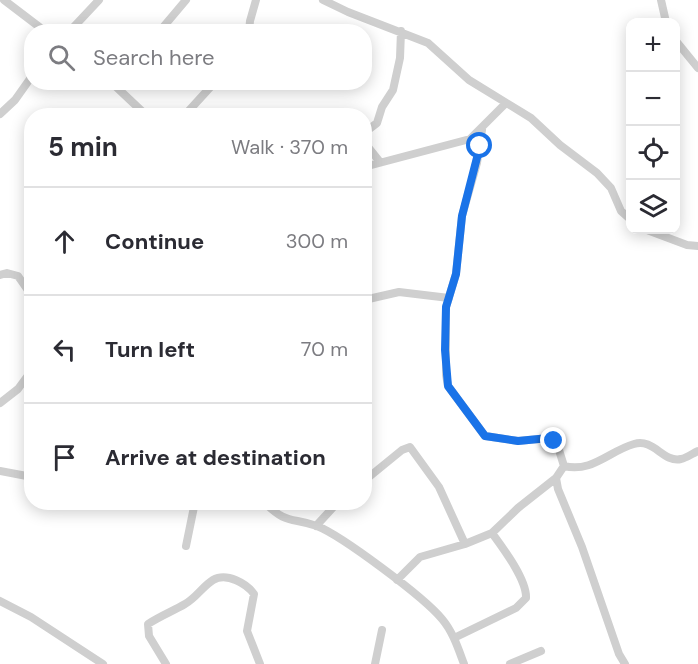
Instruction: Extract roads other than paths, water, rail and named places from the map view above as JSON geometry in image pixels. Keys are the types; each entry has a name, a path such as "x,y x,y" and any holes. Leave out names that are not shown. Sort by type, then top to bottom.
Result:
{"street":[{"path":"4,0 36,24"},
{"path":"76,24 99,0"},
{"path":"166,24 186,0"},
{"path":"249,24 256,0"},
{"path":"323,0 428,43 469,80 531,118 560,145 597,173 611,188 621,211 626,215"},
{"path":"662,0 665,18"},
{"path":"372,127 377,123 382,108 393,90 400,58 400,31"},
{"path":"680,47 698,68"},
{"path":"0,114 24,87"},
{"path":"120,90 139,108"},
{"path":"191,108 208,90"},
{"path":"372,164 457,144 482,130 505,104"},
{"path":"482,130 477,163 462,216 456,274 448,298 445,350 448,386 465,407 479,432 498,440 549,438 559,450 564,466"},
{"path":"372,152 380,162"},
{"path":"658,234 687,245 698,246"},
{"path":"0,275 14,273 24,284"},
{"path":"372,298 399,292 448,298"},
{"path":"0,403 24,380"},
{"path":"564,466 582,467 634,444 651,444 663,454 681,459 698,451"},
{"path":"372,474 402,450 410,447 440,487 465,544"},
{"path":"397,580 420,557 465,544 492,533 518,508 556,478 564,466"},
{"path":"0,471 24,476"},
{"path":"556,478 619,654 625,664"},
{"path":"186,546 193,510"},
{"path":"273,510 284,519 316,526 397,580 435,611 454,638 464,664"},
{"path":"316,526 331,510"},
{"path":"454,638 516,608 526,598 525,588 511,561 492,533"},
{"path":"166,664 149,636 148,624 198,596 213,579 221,578 237,580 248,586 254,594 247,631 260,664"},
{"path":"0,601 32,617 103,664"},
{"path":"375,664 382,630"},
{"path":"510,664 541,651"}]}
